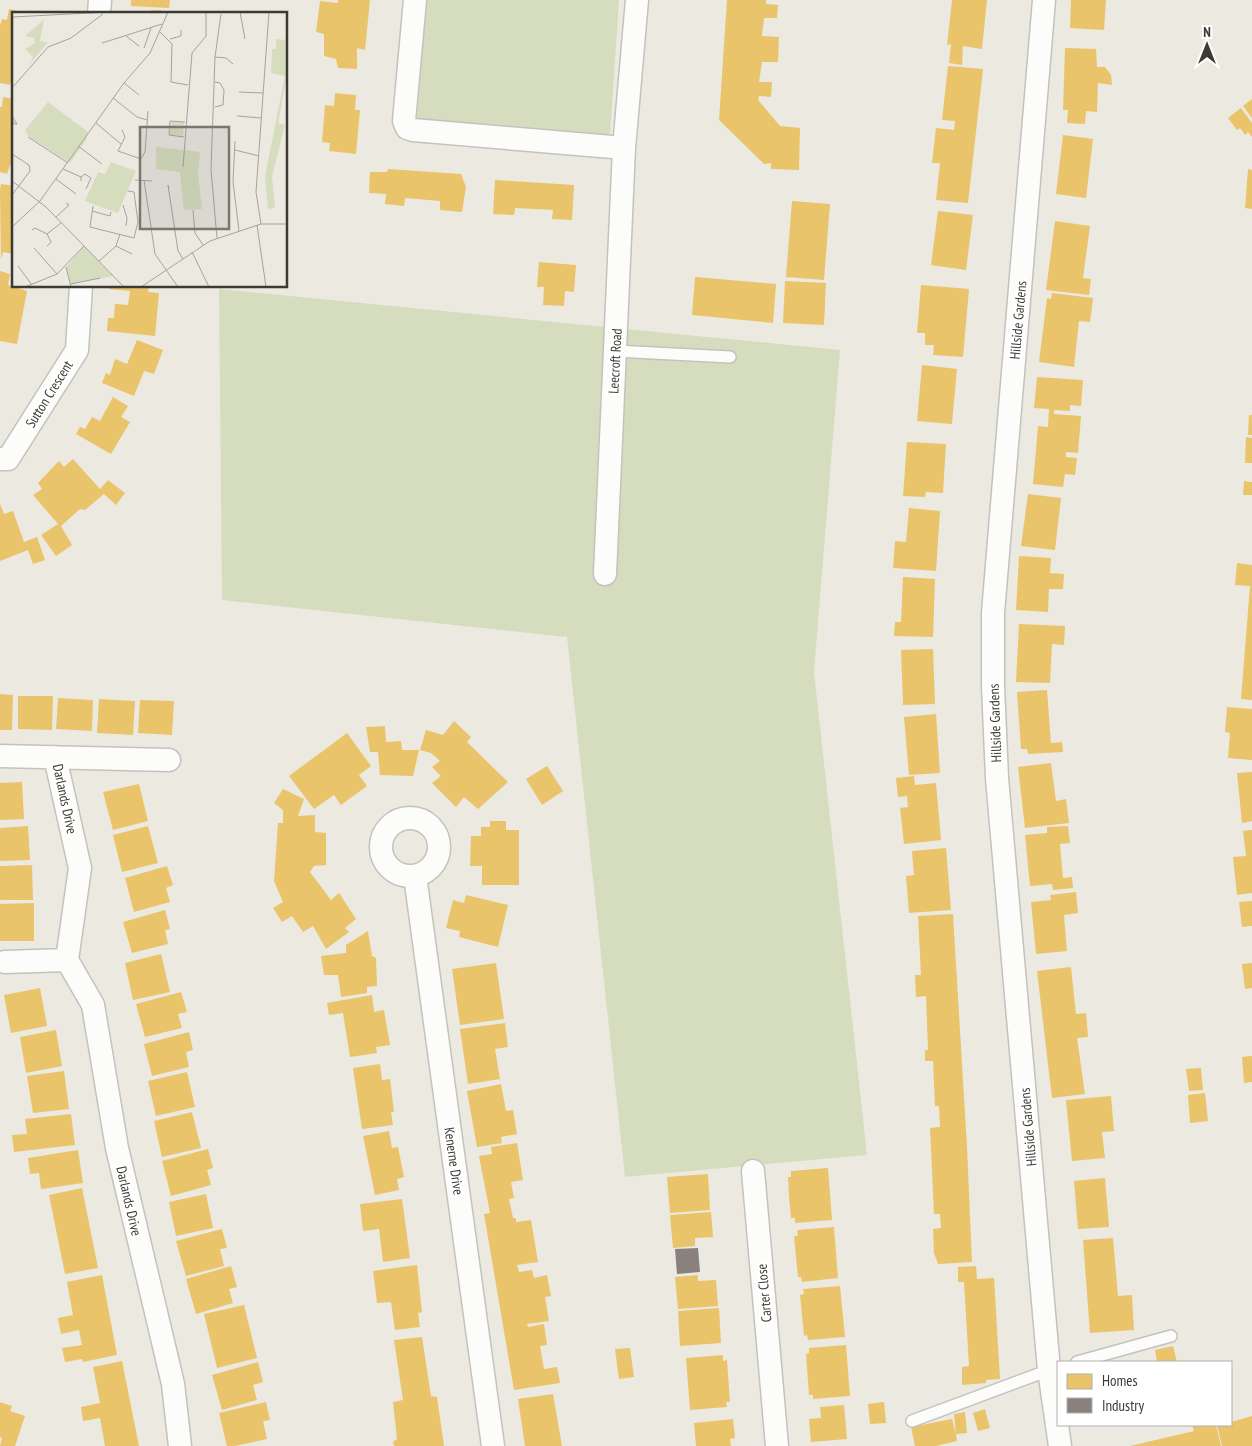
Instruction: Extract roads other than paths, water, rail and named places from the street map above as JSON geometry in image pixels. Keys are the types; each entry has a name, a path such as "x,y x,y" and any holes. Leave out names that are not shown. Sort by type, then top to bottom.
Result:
{"street":[{"path":"415,0 404,121 407,128 624,148"},
{"name":"Leecroft Road","path":"605,574 624,148 637,0"},
{"name":"Hillside Gardens","path":"1044,0 994,613 993,686 997,778 1057,1408"},
{"name":"Sutton Crescent","path":"0,459 8,459 77,350 81,288"},
{"name":"Darlands Drive","path":"0,756 169,760"},
{"name":"Darlands Drive","path":"55,757 80,868 67,960 93,1005 117,1148 172,1384 180,1446"},
{"name":"Kenerne Drive","path":"414,876 493,1446"},
{"path":"5,962 67,960"},
{"name":"Carter Close","path":"753,1172 777,1446"},
{"name":"Hillside Gardens","path":"1058,1426 1060,1446"}],"lane":[{"path":"615,351 730,357"},
{"path":"1081,1361 1171,1336"},
{"path":"912,1421 1054,1369"}]}
